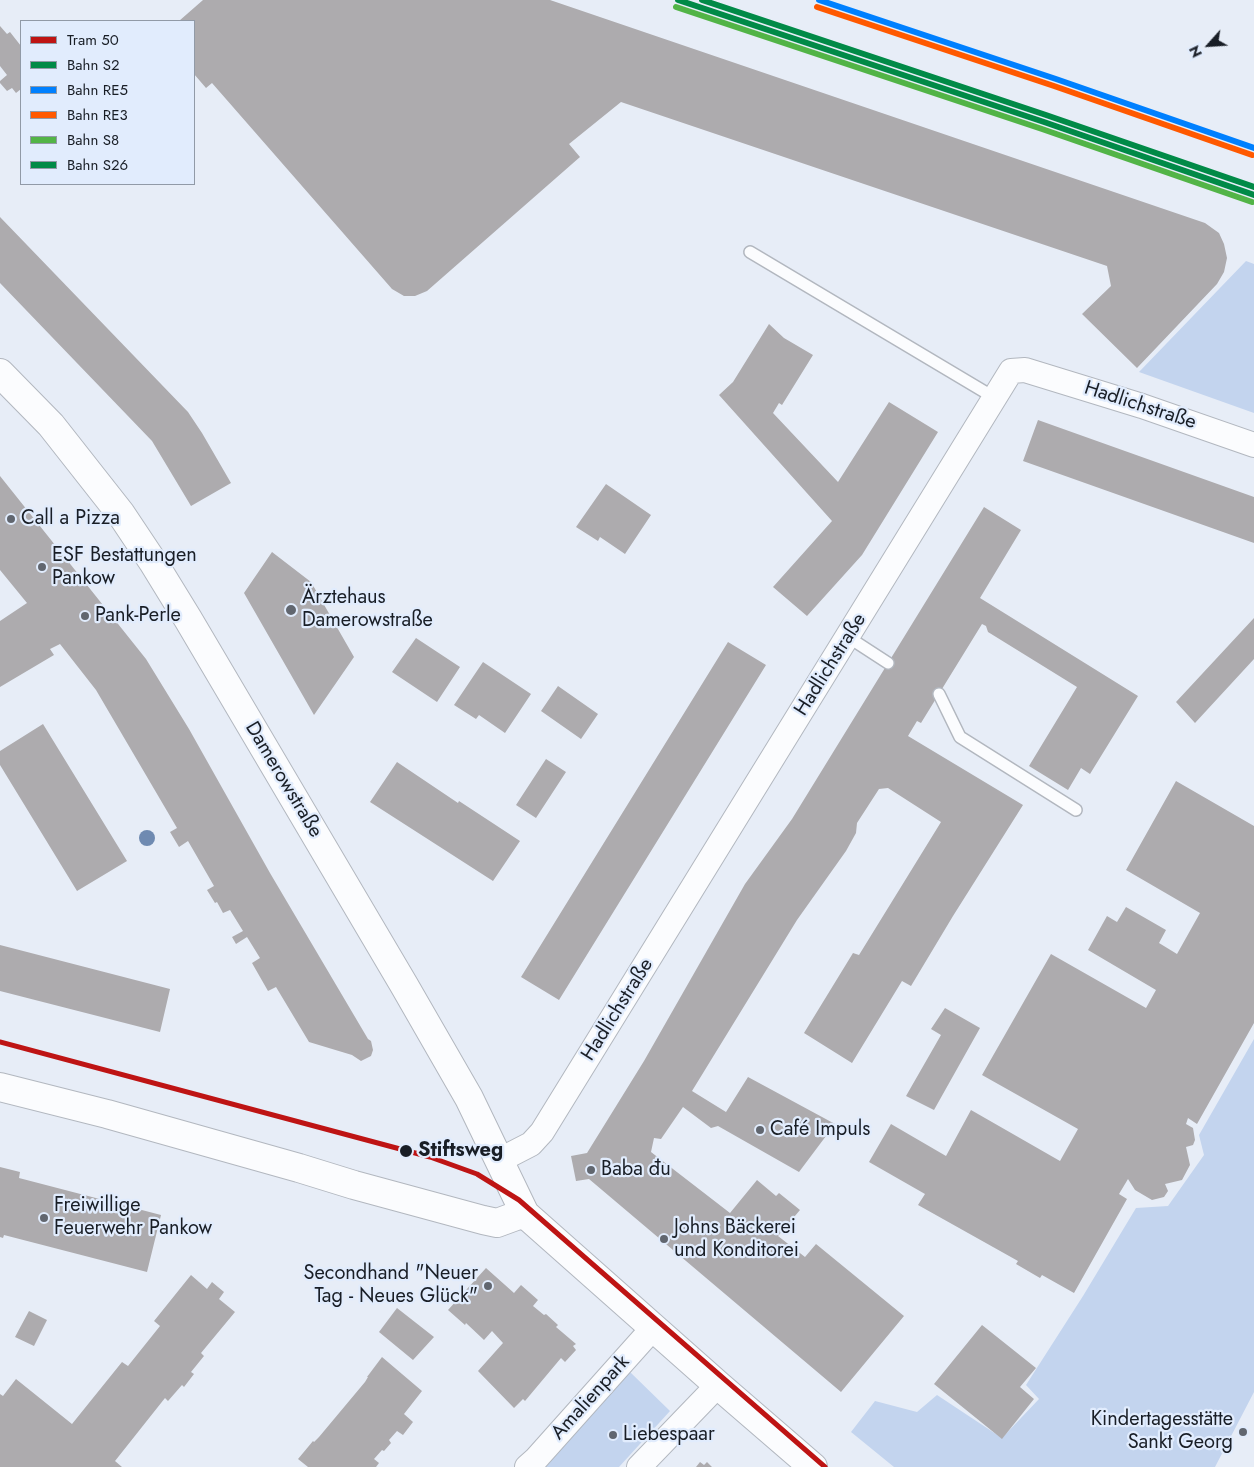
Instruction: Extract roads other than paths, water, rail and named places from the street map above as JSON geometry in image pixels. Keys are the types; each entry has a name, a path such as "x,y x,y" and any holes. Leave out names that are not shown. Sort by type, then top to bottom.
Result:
{"main road":[{"name":"Damerowstraße","path":"0,373 51,425 121,514 153,562 469,1098 526,1214"},
{"path":"0,1087 107,1114 483,1220 497,1223 526,1214 813,1467"}],"street":[{"name":"Hadlichstraße","path":"500,1160 531,1144 542,1132 1011,371 1025,370 1142,406 1254,445"},
{"name":"Amalienpark","path":"527,1467 654,1328"},
{"path":"639,1467 718,1385"}],"lane":[{"path":"750,252 994,398"},
{"path":"848,637 888,663"},
{"path":"939,694 960,737 1076,810"}],"tram line":[{"name":"50","path":"0,1042 430,1157 477,1174 519,1200 825,1467"}],"rail line":[{"name":"S2","path":"678,0 1044,122 1254,195"},
{"name":"S26","path":"702,0 1254,187"},
{"name":"RE5","path":"819,0 1056,79 1254,148"},
{"name":"S8","path":"676,7 1042,129 1252,202"},
{"name":"RE3","path":"817,7 1054,86 1252,155"}],"place":[{"name":"Call a Pizza","path":"11,519"},
{"name":"ESF Bestattungen Pankow","path":"42,567"},
{"name":"Ärztehaus Damerowstraße","path":"291,610"},
{"name":"Pank-Perle","path":"85,616"},
{"name":"Café Impuls","path":"760,1130"},
{"name":"Stiftsweg","path":"406,1151"},
{"name":"Baba đu","path":"591,1170"},
{"name":"Freiwillige Feuerwehr Pankow","path":"44,1218"},
{"name":"Johns Bäckerei und Konditorei","path":"664,1239"},
{"name":"Secondhand \"Neuer Tag - Neues Glück\"","path":"488,1286"},
{"name":"Kindertagesstätte Sankt Georg","path":"1243,1432"},
{"name":"Liebespaar","path":"613,1435"}]}
